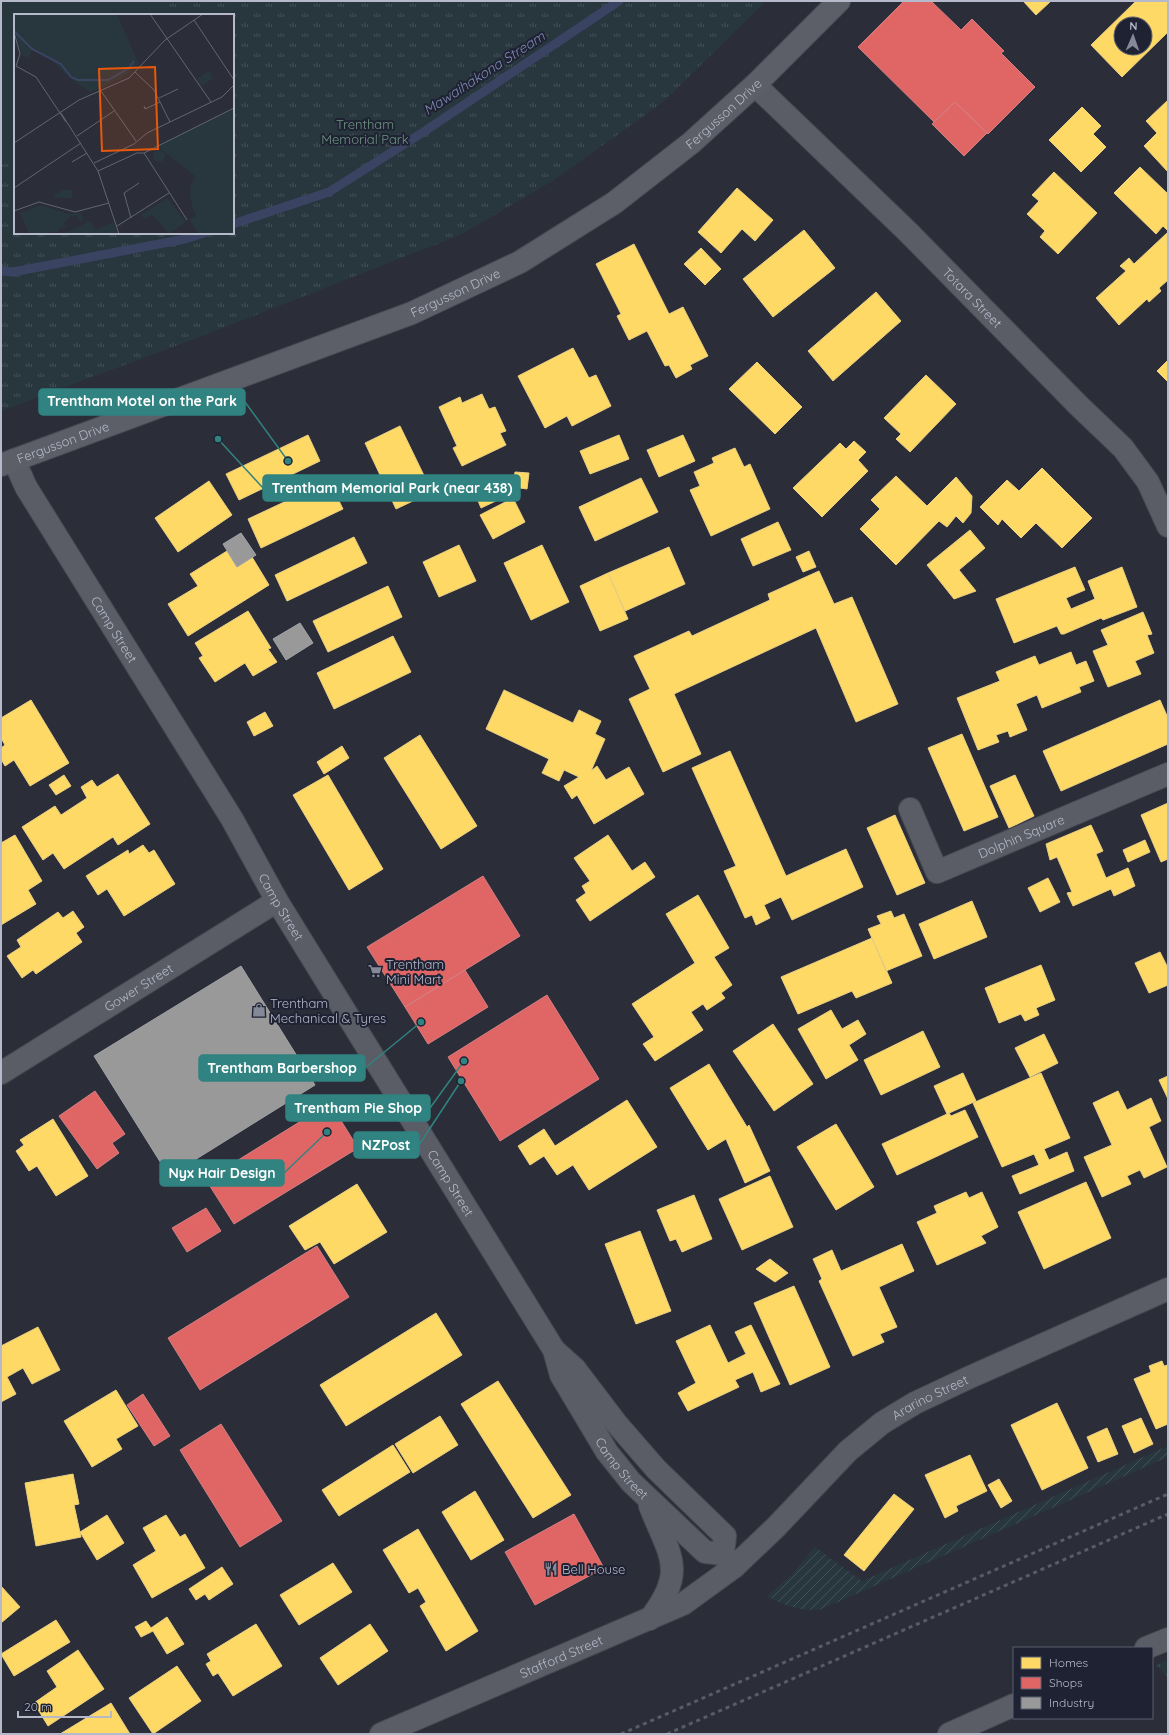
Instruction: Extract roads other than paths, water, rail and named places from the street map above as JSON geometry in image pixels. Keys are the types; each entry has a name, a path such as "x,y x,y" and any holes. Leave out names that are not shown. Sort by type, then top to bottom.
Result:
{"main road":[{"name":"Fergusson Drive","path":"8,463 412,313 520,262 614,203 691,143 754,85 839,1"}],"street":[{"name":"Totara Street","path":"754,85 908,232 1073,400 1123,448 1148,482 1168,526"},
{"name":"Camp Street","path":"8,463 26,488 232,819 277,901 554,1350 561,1375 607,1452 631,1482 705,1552 728,1561 725,1536 656,1469 616,1423 575,1369 554,1350"},
{"name":"Dolphin Square","path":"910,809 938,872 1168,774"},
{"name":"Gower Street","path":"1,1073 277,901"},
{"name":"Ararino Street","path":"728,1561 776,1527 848,1451 882,1423 916,1403 968,1378 1168,1289"},
{"path":"647,1497 669,1551 672,1565 672,1577 669,1587 658,1609 650,1619"},
{"name":"Stafford Street","path":"381,1734 683,1604 728,1561"},
{"path":"1148,1647 1168,1639"},
{"path":"949,1734 1013,1705"}],"waterway":[{"name":"Mawaihakona Stream","path":"234,224 329,192 425,131 619,1"},
{"name":"Mawaihakona Stream","path":"1,271 13,272 185,239 201,234"}],"railway":[{"path":"621,1734 1168,1494"},
{"path":"667,1734 1168,1514"}],"place":[{"name":"Trentham Memorial Park (near 438)","path":"218,439"},
{"name":"Trentham Motel on the Park","path":"288,461"},
{"name":"Trentham Mini Mart","path":"375,971"},
{"name":"Trentham Mechanical & Tyres","path":"259,1010"},
{"name":"Trentham Barbershop","path":"421,1022"},
{"name":"Trentham Pie Shop","path":"464,1061"},
{"name":"NZPost","path":"461,1081"},
{"name":"Nyx Hair Design","path":"327,1132"},
{"name":"Bell House","path":"551,1569"}],"park label":[{"name":"Trentham Memorial Park","path":"365,132"}]}
